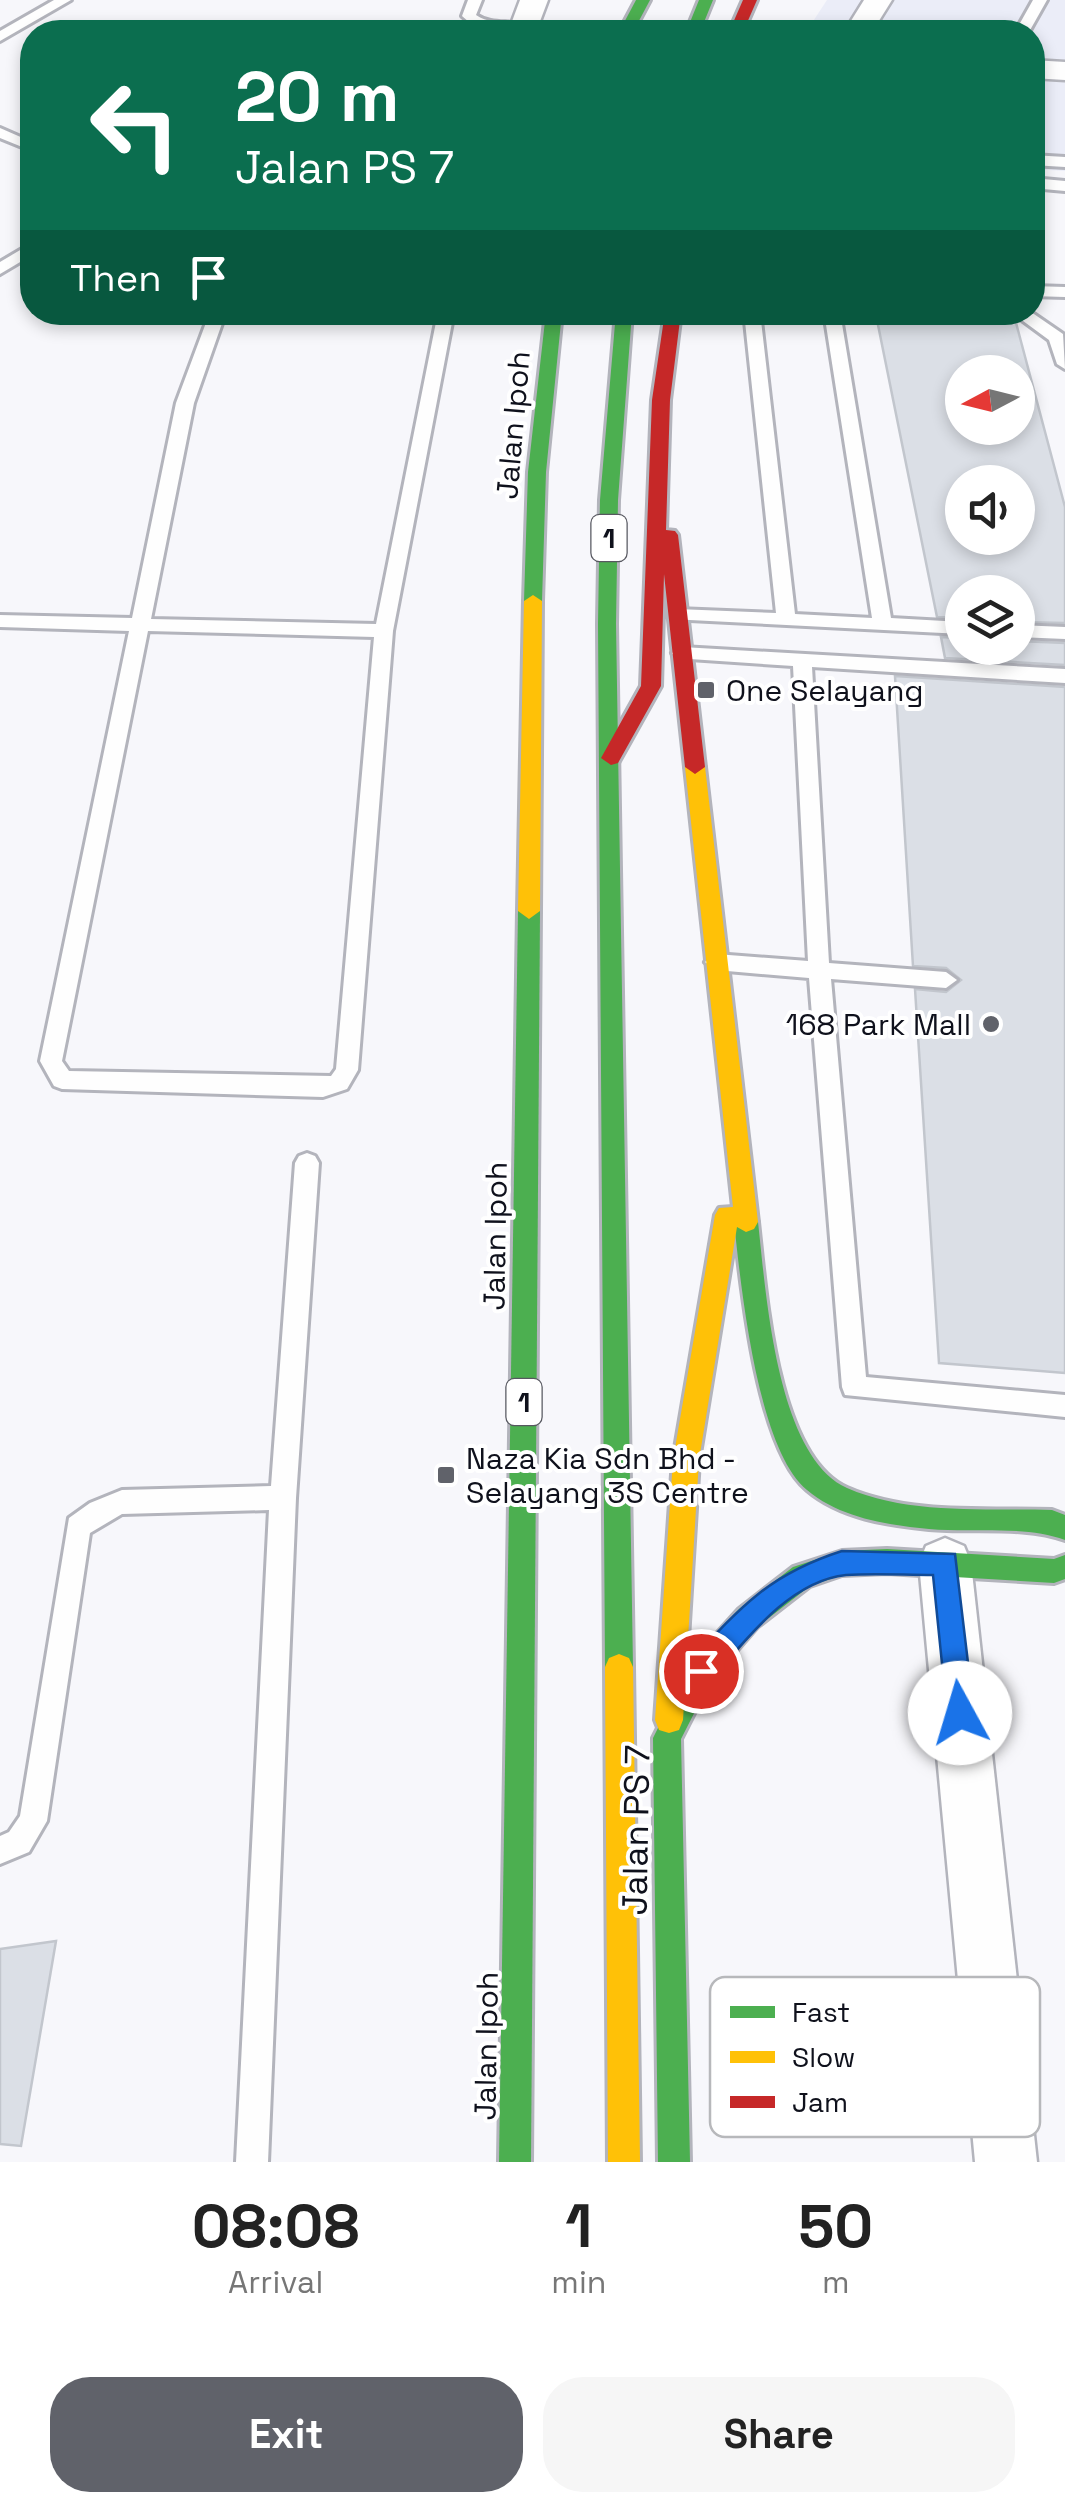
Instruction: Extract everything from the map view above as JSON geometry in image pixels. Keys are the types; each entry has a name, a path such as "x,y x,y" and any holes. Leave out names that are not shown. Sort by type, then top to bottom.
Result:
{"main road":[{"name":"Jalan Ipoh","path":"515,2162 532,642 537,472 553,325"},
{"name":"1","path":"623,325 609,500 609,763 624,2162"},
{"path":"609,763 651,686 661,400 671,325"},
{"path":"660,452 756,1316 768,1372 812,1480 867,1504 1052,1522 1065,1528"},
{"path":"668,1738 686,1460 738,1153"},
{"name":"Jalan PS 7","path":"674,2162 668,1738 701,1671 748,1618 802,1576 842,1563 945,1563 1054,1572 1065,1567"}],"street":[{"path":"945,1563 987,1977"},
{"path":"1003,2137 1006,2162"}],"lane":[{"path":"30,20 64,0"},
{"path":"213,325 184,403 50,1061 53,1072 62,1080 322,1088 340,1083 347,1070 384,631 443,325"},
{"path":"753,325 786,620"},
{"path":"834,325 883,625"},
{"path":"1038,325 1057,338 1065,364"},
{"path":"677,615 945,627"},
{"path":"0,621 384,631"},
{"path":"1035,632 1065,633"},
{"path":"682,653 1065,676"},
{"path":"802,658 820,970 854,1387 1065,1406"},
{"path":"716,962 946,980"},
{"path":"252,2162 284,1498 306,1163"},
{"path":"0,1850 19,1842 33,1821 78,1527 99,1511 122,1502 284,1498"}],"shaded area":[{"path":"827,0 1065,0 1065,171 1045,170 1045,20 814,20"}],"building":[{"path":"878,325 1017,325 1025,355 945,355 945,445 1035,445 1035,394 1065,507 1065,623 1035,622 1035,575 945,575 945,617 937,617"},
{"path":"1035,642 1065,643 1065,665 1035,663"},
{"name":"168 Park Mall","path":"895,676 1065,687 1065,1373 939,1363 915,989 946,992 961,980 946,968 913,966"},
{"path":"56,1941 21,2146 0,2144 0,1949"}],"traffic: fast":[{"path":"632,20 643,0"},
{"path":"698,20 706,0"},
{"path":"533,601 537,472 553,325"},
{"path":"619,1667 607,624 609,500 623,325"},
{"path":"515,2162 529,911"},
{"path":"746,1222 759,1319 775,1396 798,1460 813,1480 834,1495 893,1513 961,1520 1052,1522 1065,1528"},
{"path":"674,2162 667,1738 701,1671 748,1618 802,1576 842,1563 887,1561 1054,1571 1065,1567"}],"traffic: slow":[{"path":"529,911 533,601"},
{"path":"695,767 746,1222"},
{"path":"669,1720 686,1460 727,1215"},
{"path":"619,1667 624,2162"}],"traffic: jam":[{"path":"741,20 750,0"},
{"path":"611,758 651,686 661,400 671,325"},
{"path":"669,535 695,767"}],"place":[{"name":"One Selayang","path":"706,690"},
{"name":"168 Park Mall","path":"991,1024"},
{"name":"Naza Kia Sdn Bhd - Selayang 3S Centre","path":"446,1475"}],"route":[{"path":"701,1671 748,1618 802,1576 842,1563 945,1563 960,1713"}]}
